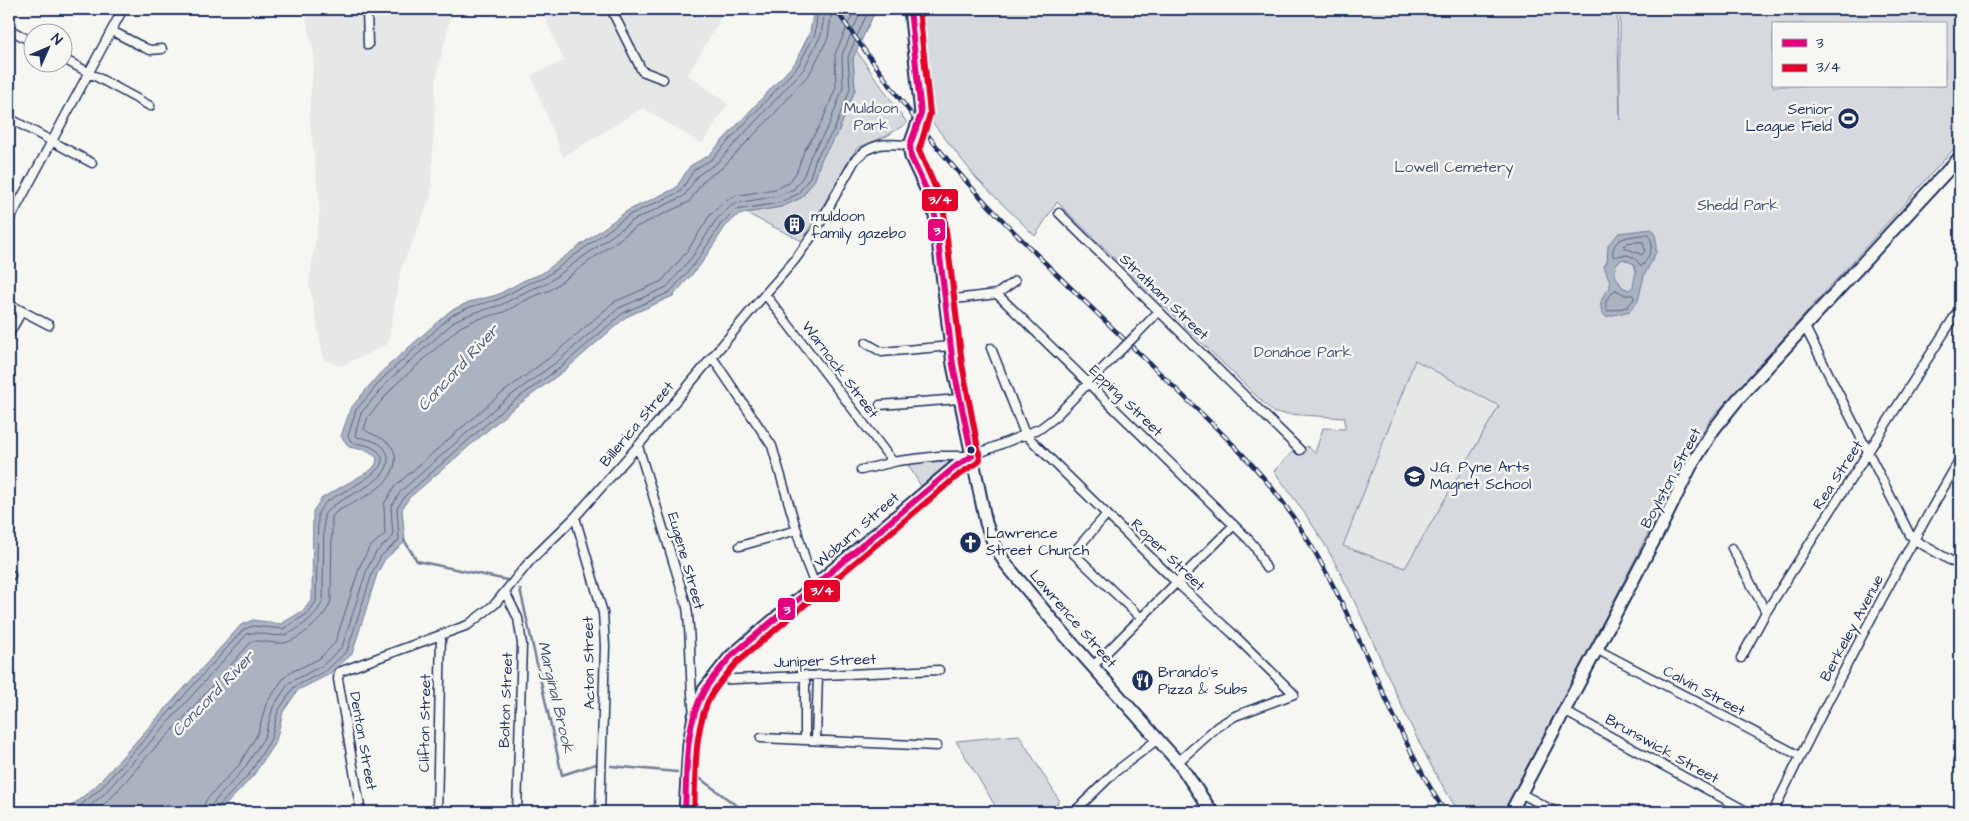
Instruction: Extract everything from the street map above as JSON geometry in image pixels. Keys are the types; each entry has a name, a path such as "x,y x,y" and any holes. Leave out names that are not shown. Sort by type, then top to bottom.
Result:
{"main road":[{"path":"910,9 920,114 910,145"},
{"path":"1957,9 1960,14"},
{"name":"Lawrence Street","path":"910,145 911,157 926,188 935,215 950,346 986,523 993,542 1005,563 1178,762 1212,812"},
{"name":"Boylston Street","path":"1511,812 1660,529 1691,466 1714,429 1738,399 1960,157"},
{"name":"Woburn Street","path":"685,812 689,744 694,716 704,690 730,657 956,466 972,456"}],"street":[{"path":"9,221 11,212 52,142 123,9"},
{"path":"367,9 368,45"},
{"path":"611,9 642,71 663,79"},
{"path":"9,29 22,36"},
{"path":"112,31 150,50 162,49"},
{"path":"72,63 150,106"},
{"path":"9,118 92,163"},
{"name":"Billerica Street","path":"338,676 339,672 347,668 468,625 480,617 505,592 530,561 576,517 804,248 848,170 861,154 874,146 882,144 910,145"},
{"name":"Stratham Street","path":"1058,214 1250,399 1300,450"},
{"path":"946,300 997,294 1015,281"},
{"name":"Warnock Street","path":"765,294 893,462"},
{"name":"Epping Street","path":"997,294 1234,525 1255,547 1266,568"},
{"path":"9,304 49,325"},
{"name":"Rea Street","path":"1741,658 1766,612 1960,308"},
{"path":"9,334 22,311"},
{"path":"861,470 893,462 939,456 972,456 1048,424 1159,311"},
{"path":"1804,327 1910,534 1918,542 1960,566"},
{"path":"866,343 882,352 950,346"},
{"path":"991,348 1025,434"},
{"path":"712,357 772,446 806,562 816,585"},
{"path":"880,405 960,400"},
{"name":"Roper Street","path":"1025,434 1294,694 1235,716 1217,727 1178,762"},
{"name":"Eugene Street","path":"638,446 686,607 690,690 694,716"},
{"name":"Berkeley Avenue","path":"1773,812 1800,756 1914,538 1960,459"},
{"path":"1107,514 1073,553 1141,618"},
{"name":"Acton Street","path":"576,517 603,613 605,646 600,812"},
{"path":"1093,666 1234,525"},
{"path":"740,546 797,530"},
{"path":"1732,548 1766,612"},
{"name":"Bolton Street","path":"505,592 518,618 522,644 517,812"},
{"name":"Clifton Street","path":"437,812 441,635"},
{"name":"Calvin Street","path":"1596,649 1800,756"},
{"name":"Juniper Street","path":"712,680 939,670"},
{"path":"805,675 805,740"},
{"path":"816,740 818,675"},
{"name":"Denton Street","path":"338,676 361,812"},
{"name":"Brunswick Street","path":"1564,711 1748,812"},
{"path":"761,738 937,746"},
{"path":"1074,812 1115,772 1158,739"},
{"path":"1520,794 1556,812"}],"shaded area":[{"path":"304,9 452,9 436,79 431,196 401,269 388,344 341,366 324,360 309,284 320,209 309,113 314,55"},
{"path":"541,9 726,9 688,75 728,104 702,144 643,108 563,157 531,75 564,61"},
{"name":"J.G. Pyne Arts Magnet School","path":"1414,360 1500,405 1405,568 1343,546"}],"green space":[{"path":"917,9 1617,9 1620,120 1620,9 1949,9 1960,30 1960,142 1710,420 1682,466 1613,603 1503,812 1459,812 1424,752 1351,594 1328,551 1274,471 1293,451 1298,455 1307,446 1315,453 1323,428 1345,429 1345,418 1274,413 1057,202 1035,236 977,179 929,118","holes":["1415,360 1499,406 1405,568 1343,546"]},
{"name":"Muldoon Park","path":"856,50 907,123 887,136 857,148 802,241 746,213 781,207 801,198 815,179 821,160 839,130 855,90 853,58"},
{"path":"951,461 921,486 907,463"},
{"path":"1019,735 1059,800 1053,812 999,812 956,741"}],"water":[{"name":"Concord River","path":"814,9 874,9 874,14 853,58 855,90 839,130 821,160 815,179 801,198 781,207 739,214 725,227 701,264 673,296 626,317 565,370 510,411 409,498 402,509 405,542 385,559 377,574 352,654 330,674 298,690 283,712 276,741 253,776 219,812 64,812 96,786 241,625 253,620 281,624 304,610 312,599 313,511 322,498 371,470 376,464 377,458 369,451 349,447 341,436 351,408 380,373 450,311 469,302 497,295 541,274 627,211 676,188 690,166 709,155 795,63 810,32"},
{"path":"1652,229 1656,238 1656,252 1644,276 1638,301 1630,311 1606,317 1601,309 1601,301 1610,288 1610,282 1604,266 1607,262 1608,245 1619,233","holes":["1623,259 1634,264 1636,271 1633,287 1629,290 1622,287 1615,275 1616,264"]}],"waterway":[{"name":"Marginal Brook","path":"404,540 417,561 507,580"},
{"name":"Marginal Brook","path":"520,589 562,775 596,764"},
{"name":"Marginal Brook","path":"611,766 677,772"},
{"name":"Marginal Brook","path":"698,777 737,806 757,812"}],"railway":[{"path":"835,9 928,135 968,183 1011,229 1224,435 1272,488 1299,526 1322,565 1401,731 1445,812"}],"transit line":[{"name":"3","path":"910,9 921,114 910,145 911,157 928,193 935,215 953,365 972,456"},
{"name":"3/4","path":"694,812 698,735 701,720 712,694 736,663 980,459 962,364 944,213 919,150 930,114 919,9"},
{"name":"3","path":"685,812 688,750 693,719 698,705 713,678 730,657 956,466 972,456"}],"place":[{"name":"Senior League Field","path":"1848,118"},
{"name":"muldoon family gazebo","path":"795,225"},
{"name":"J.G. Pyne Arts Magnet School","path":"1414,476"},
{"name":"Lawrence Street Church","path":"970,542"},
{"name":"Brando's Pizza & Subs","path":"1142,681"}],"park label":[{"name":"Lowell Cemetery","path":"1454,167"},
{"name":"Shedd Park","path":"1738,205"},
{"name":"Donahoe Park","path":"1303,352"}]}
